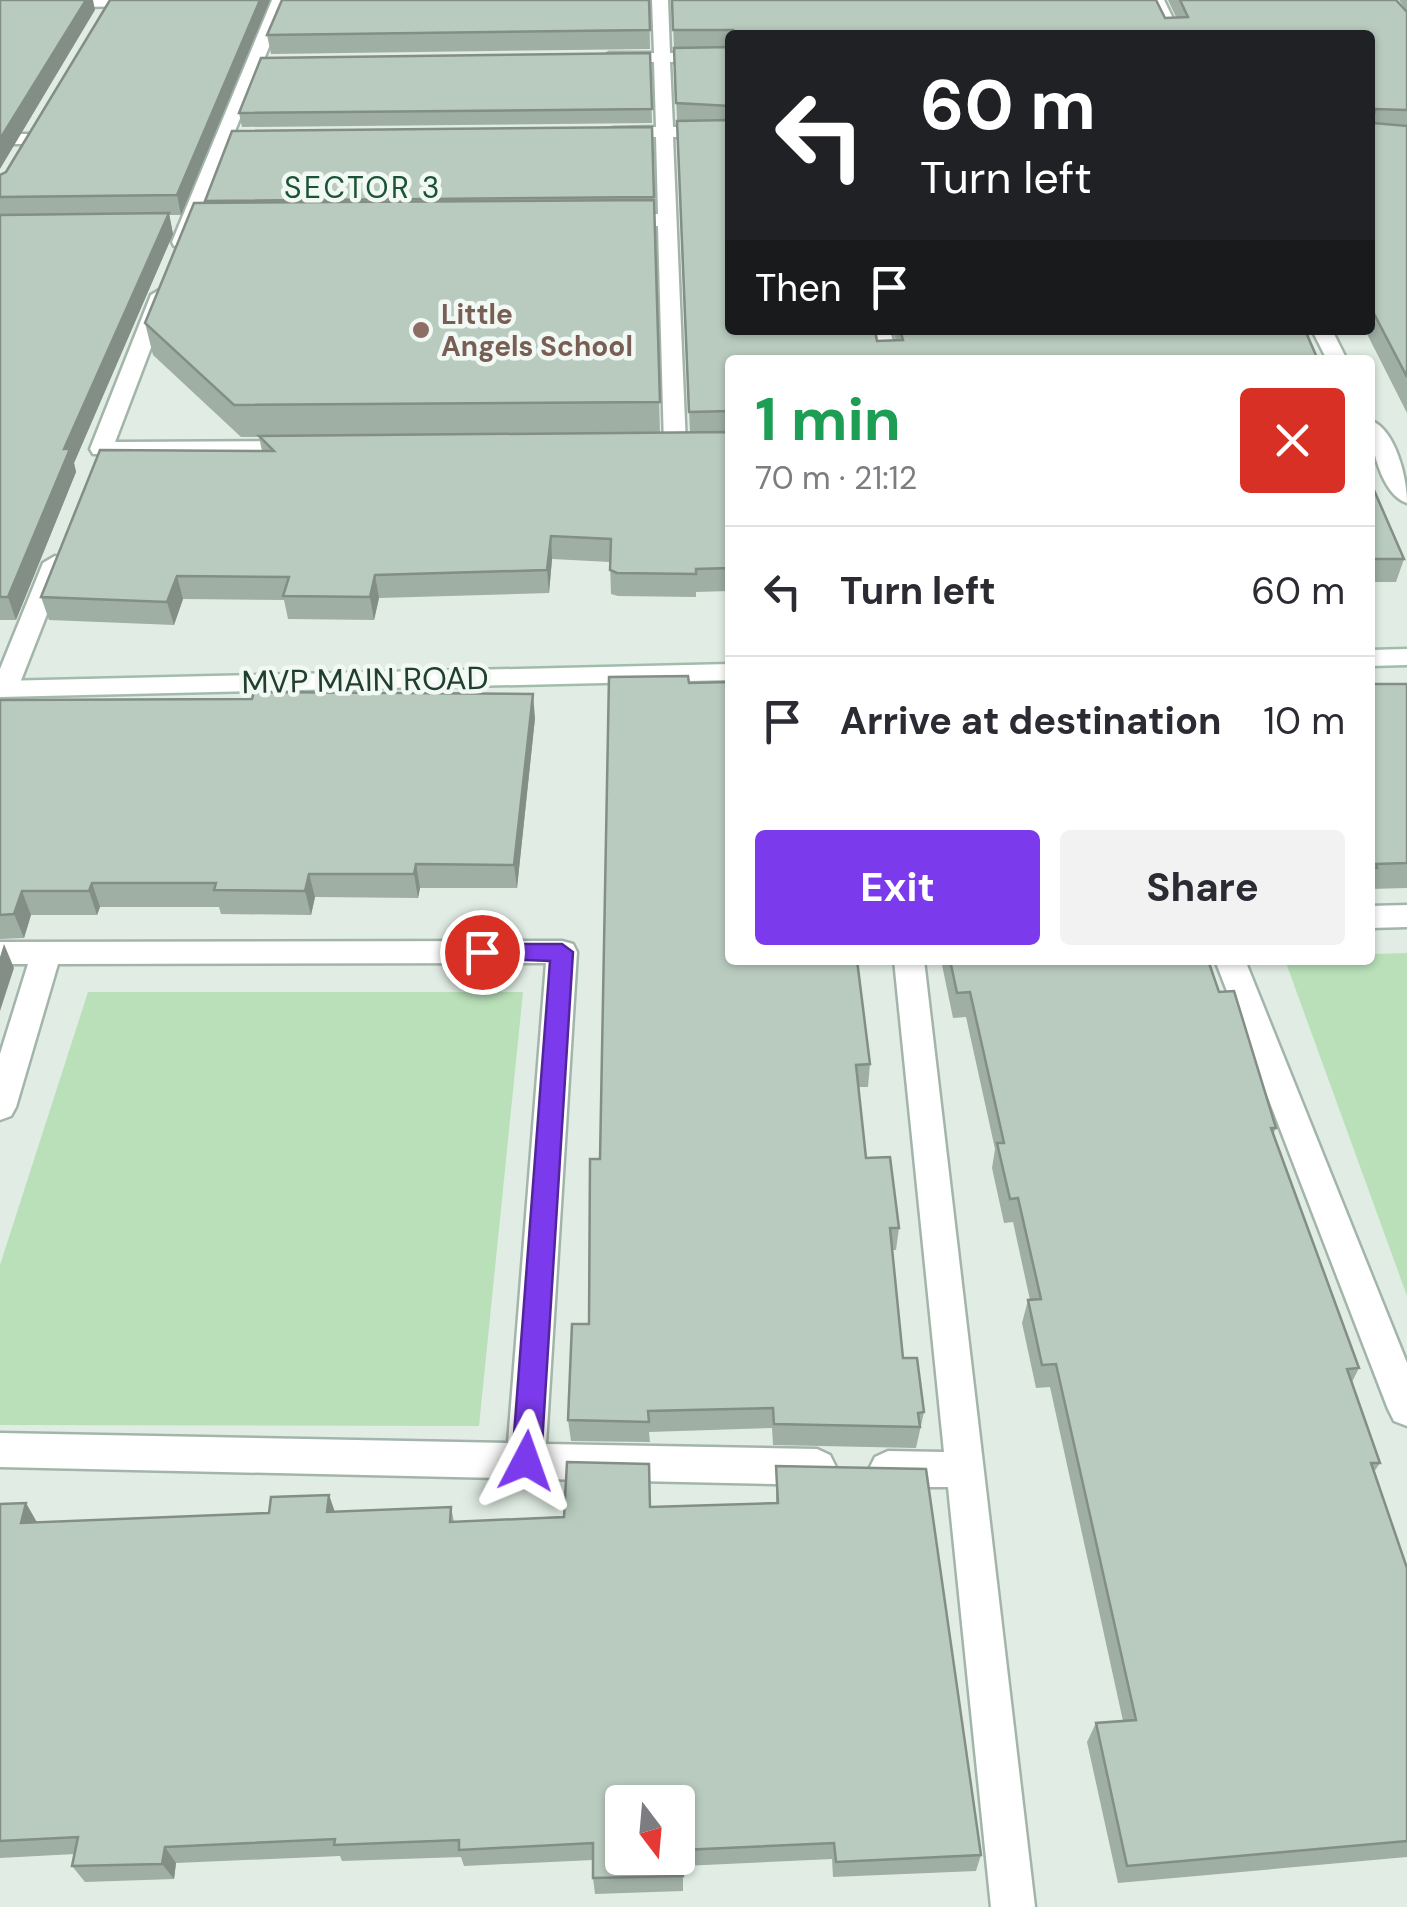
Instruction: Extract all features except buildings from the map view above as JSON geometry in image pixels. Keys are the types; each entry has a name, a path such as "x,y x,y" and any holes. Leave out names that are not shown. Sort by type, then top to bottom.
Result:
{"street":[{"path":"280,0 266,63 234,136 188,224 98,458 319,448"},
{"path":"660,0 664,220 675,445"},
{"path":"1156,0 1171,30"},
{"path":"0,2 110,6 172,1"},
{"path":"584,59 725,57"},
{"path":"603,132 725,131"},
{"path":"0,140 31,138"},
{"path":"585,220 664,220"},
{"path":"1375,437 1407,496"},
{"path":"2,688 64,541"},
{"path":"1375,658 1407,657"},
{"name":"MVP MAIN ROAD","path":"2,688 725,672"},
{"path":"1375,918 1407,916"},
{"path":"0,954 562,952 526,1461"},
{"path":"0,1107 46,953"},
{"path":"910,965 1013,1907"},
{"path":"1232,965 1407,1409"},
{"path":"0,1450 965,1470"}],"green space":[{"path":"1407,953 1407,1296 1287,965 1375,965 1375,954"},
{"path":"88,992 523,992 479,1426 0,1425 0,1265"}],"place":[{"name":"Little Angels School","path":"421,330"}],"district":[{"name":"SECTOR 3","path":"363,188"}],"route":[{"path":"482,952 562,952 526,1461"}]}
